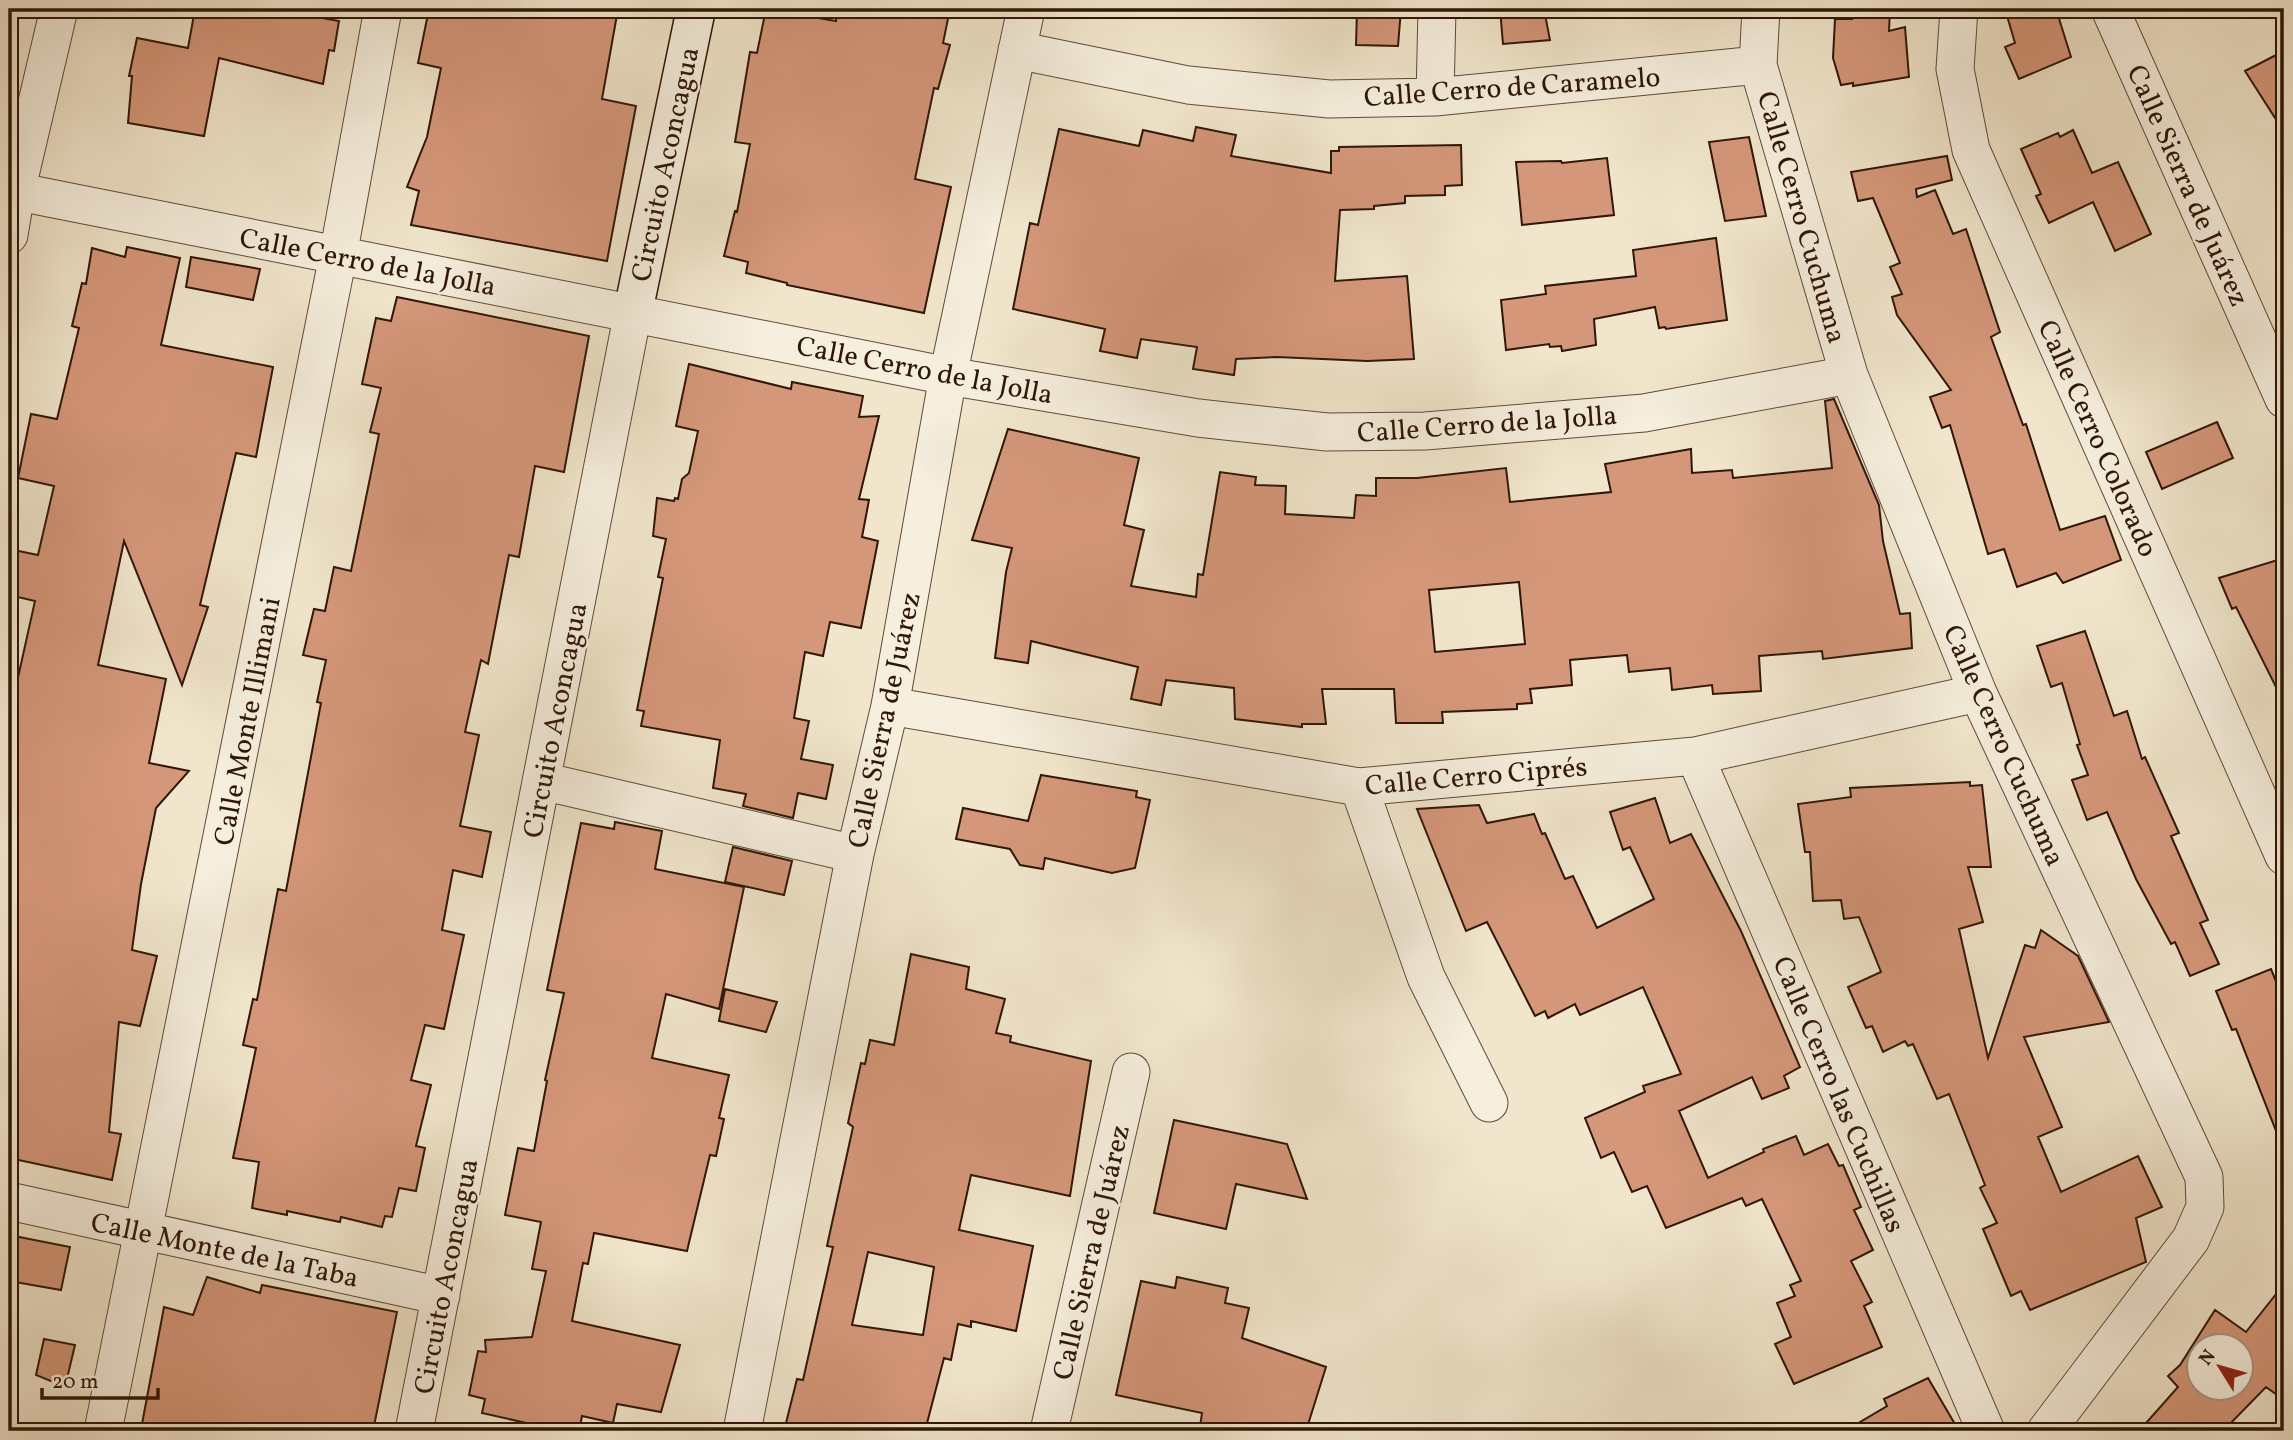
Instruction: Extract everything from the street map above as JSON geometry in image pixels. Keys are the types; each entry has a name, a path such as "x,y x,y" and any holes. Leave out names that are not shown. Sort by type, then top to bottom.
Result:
{"street":[{"path":"9,235 13,191 59,9"},
{"name":"Calle Monte Illimani","path":"103,1431 338,256 383,9"},
{"name":"Circuito Aconcagua","path":"414,1431 696,9"},
{"name":"Calle Sierra de Juárez","path":"743,1431 855,854 890,706 948,376 1026,9"},
{"path":"1435,97 1437,9"},
{"name":"Calle Cerro Cuchuma","path":"1762,9 1758,65 1849,375 1978,693 2204,1177 2205,1207 2191,1239 2046,1431"},
{"name":"Calle Cerro Colorado","path":"1959,9 1955,69 1971,150 2284,856"},
{"name":"Calle Sierra de Juárez","path":"2110,9 2284,399"},
{"name":"Calle Cerro de Caramelo","path":"1017,50 1188,85 1329,99 1435,97 1758,65"},
{"name":"Calle Cerro de la Jolla","path":"13,191 948,376 1198,418 1327,432 1425,431 1644,413 1849,375"},
{"name":"Calle Cerro Ciprés","path":"890,706 1359,787 1695,756 1978,693"},
{"name":"Calle Cerro las Cuchillas","path":"1695,756 1986,1431"},
{"path":"542,780 855,854"},
{"path":"1359,787 1426,977 1489,1103"},
{"name":"Calle Sierra de Juárez","path":"1049,1431 1131,1073"},
{"name":"Calle Monte de la Taba","path":"9,1201 144,1233 441,1296"}],"building":[{"path":"195,9 273,9 339,21 334,51 329,50 323,84 219,58 204,136 128,123 132,76 129,76 137,38 188,48"},
{"path":"429,9 618,9 602,99 636,106 607,261 411,225 419,191 407,187 427,137 441,68 418,63"},
{"path":"766,9 836,21 837,9 950,9 943,43 950,45 938,89 934,88 915,179 951,187 924,313 787,285 746,273 748,262 724,256 735,211 737,212 750,144 735,142 750,52 757,53"},
{"path":"1357,9 1401,9 1398,46 1356,45"},
{"path":"1500,9 1544,9 1550,40 1503,44"},
{"path":"1853,9 1890,9 1889,31 1905,27 1909,77 1853,86 1853,83 1841,85 1833,58 1835,19 1852,19"},
{"path":"2005,9 2056,9 2071,57 2019,79 2005,47 2015,43"},
{"path":"2284,51 2284,132 2245,71"},
{"path":"1196,127 1236,135 1231,156 1331,173 1331,151 1339,151 1339,147 1461,145 1462,185 1445,186 1445,195 1405,196 1405,203 1374,206 1374,209 1340,210 1335,281 1407,276 1414,359 1236,359 1234,375 1193,369 1197,347 1141,339 1137,358 1100,351 1105,329 1013,309 1030,223 1038,225 1059,129 1139,146 1143,130 1193,141"},
{"path":"2073,130 2092,173 2118,162 2151,234 2115,251 2093,202 2049,223 2036,196 2041,194 2021,149 2058,133 2060,137"},
{"path":"1749,137 1766,216 1725,221 1709,142"},
{"path":"1947,156 1952,180 1916,189 1917,197 1935,190 1953,234 1966,229 2000,332 1991,337 2023,425 2026,424 2060,530 2105,516 2121,560 2063,583 2056,573 2017,587 2004,549 1988,554 1950,425 1942,428 1930,397 1951,390 1897,315 1892,297 1902,294 1890,267 1900,263 1873,198 1858,201 1851,172"},
{"path":"1607,158 1614,215 1522,225 1516,162 1562,163"},
{"path":"1716,238 1727,320 1659,328 1655,307 1594,319 1596,345 1562,351 1561,346 1550,347 1549,344 1506,350 1501,300 1546,294 1545,286 1636,276 1633,250"},
{"path":"127,247 180,258 161,345 273,367 256,457 236,453 200,605 208,607 182,685 124,541 98,665 166,679 149,763 189,771 156,808 141,884 132,950 157,956 140,1026 119,1022 109,1132 121,1134 112,1180 9,1158 9,689 15,691 35,601 9,595 9,549 38,555 54,486 18,478 31,414 57,419 79,328 72,326 82,283 86,284 92,248 125,257"},
{"path":"191,257 260,269 253,300 186,287"},
{"path":"397,297 589,336 564,472 535,466 519,557 509,555 488,664 481,660 465,732 479,735 460,826 491,832 482,877 453,870 442,930 464,935 444,1029 425,1025 411,1080 431,1085 416,1146 425,1148 416,1191 399,1188 392,1217 385,1216 382,1227 341,1217 340,1222 287,1211 287,1215 252,1208 259,1162 233,1158 256,1048 243,1045 253,999 257,1000 278,889 286,891 321,703 317,702 326,660 303,655 314,609 325,611 334,567 351,571 379,434 370,432 381,388 362,384 376,318 391,321"},
{"path":"689,364 791,389 792,382 863,396 859,417 879,416 859,499 869,500 862,537 878,541 861,628 830,622 823,656 805,652 794,718 809,721 801,759 833,765 826,799 798,793 793,818 743,806 746,794 713,788 720,740 641,726 644,711 637,710 663,578 658,577 666,539 653,536 657,498 674,501 675,498 678,499 682,479 689,473 698,431 676,426"},
{"path":"1834,399 1879,505 1883,541 1900,614 1910,613 1912,648 1823,659 1822,651 1759,656 1761,691 1713,694 1712,685 1672,690 1670,668 1629,672 1627,655 1570,660 1572,685 1530,689 1532,703 1517,704 1517,709 1442,712 1443,723 1396,723 1394,689 1322,689 1326,724 1302,724 1302,727 1235,719 1234,688 1166,680 1161,705 1131,699 1138,667 1031,641 1028,663 995,658 1006,572 1012,548 972,540 1008,429 1139,458 1124,525 1144,530 1131,586 1196,597 1198,574 1203,575 1220,472 1256,477 1255,485 1286,486 1285,514 1354,518 1356,495 1376,496 1376,478 1417,478 1506,468 1510,502 1611,492 1605,464 1691,449 1692,473 1732,470 1733,478 1832,468 1825,401","holes":["1519,582 1525,644 1435,652 1429,590"]},
{"path":"2217,422 2233,458 2162,489 2146,452"},
{"path":"2284,558 2284,703 2236,607 2232,609 2219,578"},
{"path":"2085,631 2114,716 2127,711 2142,759 2145,757 2179,833 2171,836 2208,920 2200,923 2219,964 2190,976 2175,942 2171,944 2136,879 2107,812 2087,820 2072,780 2088,775 2077,745 2080,744 2062,683 2051,687 2037,646"},
{"path":"1041,775 1137,791 1136,797 1150,800 1135,868 1112,873 1045,858 1043,869 1020,865 1010,849 956,839 963,808 1028,821"},
{"path":"1970,782 1970,786 1982,785 1991,867 1968,867 1983,922 1959,929 1988,1058 2025,945 2035,948 2041,930 2078,956 2109,1022 2024,1037 2062,1127 2038,1137 2061,1192 2138,1156 2162,1207 2136,1218 2146,1262 2030,1310 2021,1291 2011,1296 1983,1229 1997,1223 1980,1188 1985,1185 1949,1094 1937,1099 1913,1044 1908,1046 1905,1041 1883,1052 1872,1026 1866,1028 1848,987 1881,972 1859,917 1844,919 1841,900 1813,901 1810,852 1805,852 1798,804 1851,797 1850,788"},
{"path":"1655,798 1670,843 1691,834 1741,931 1800,1067 1784,1076 1789,1088 1762,1099 1752,1077 1679,1111 1708,1178 1764,1152 1763,1149 1796,1136 1804,1155 1828,1144 1839,1166 1843,1165 1861,1207 1854,1210 1873,1250 1851,1261 1872,1302 1864,1306 1882,1347 1794,1384 1775,1344 1791,1337 1777,1303 1795,1296 1790,1285 1801,1281 1762,1199 1746,1206 1742,1198 1666,1228 1647,1186 1632,1192 1614,1152 1601,1158 1585,1118 1645,1092 1643,1086 1681,1074 1643,987 1580,1015 1575,1004 1548,1018 1545,1011 1535,1016 1487,922 1466,931 1417,809 1479,805 1487,823 1534,814 1565,879 1573,876 1597,928 1654,899 1630,847 1623,850 1610,812"},
{"path":"615,822 662,831 655,869 744,887 719,1009 666,994 652,1058 729,1075 719,1118 724,1119 716,1156 710,1155 687,1251 594,1233 588,1264 583,1263 572,1321 680,1345 661,1412 617,1404 613,1423 582,1416 579,1431 543,1431 544,1427 482,1413 485,1399 469,1395 478,1351 486,1352 485,1340 532,1337 546,1271 532,1269 541,1222 505,1215 518,1148 534,1151 547,1081 545,1080 564,993 547,990 581,823 614,829"},
{"path":"733,847 792,861 784,895 725,882"},
{"path":"911,954 969,967 966,989 1005,999 996,1033 1011,1036 1010,1042 1091,1061 1070,1196 971,1175 959,1230 1033,1246 1016,1331 971,1321 971,1327 958,1324 951,1360 944,1358 925,1431 784,1431 797,1379 803,1380 833,1247 827,1246 853,1127 848,1123 861,1063 865,1064 870,1040 894,1045","holes":["868,1252 934,1267 923,1335 852,1325"]},
{"path":"2271,969 2284,1001 2282,1146 2236,1029 2232,1030 2216,991"},
{"path":"725,989 777,1002 766,1032 719,1021"},
{"path":"1174,1120 1287,1144 1307,1199 1236,1184 1226,1229 1154,1213"},
{"path":"9,1235 70,1247 61,1290 9,1281"},
{"path":"207,1277 260,1293 262,1285 397,1312 373,1431 177,1431 142,1424 164,1307 193,1315"},
{"path":"1177,1277 1228,1288 1225,1303 1249,1308 1242,1338 1326,1367 1306,1431 1224,1431 1200,1427 1202,1413 1116,1395 1141,1281 1175,1288"},
{"path":"2284,1284 2284,1400 2266,1387 2254,1399 2254,1332 2246,1332"},
{"path":"2215,1310 2246,1332 2201,1332"},
{"path":"44,1339 75,1345 65,1387 36,1375"},
{"path":"2184,1359 2184,1402 2251,1402 2223,1431 2139,1431 2178,1387 2168,1376"},
{"path":"1928,1378 1959,1431 1845,1431 1887,1406 1884,1399"}]}
